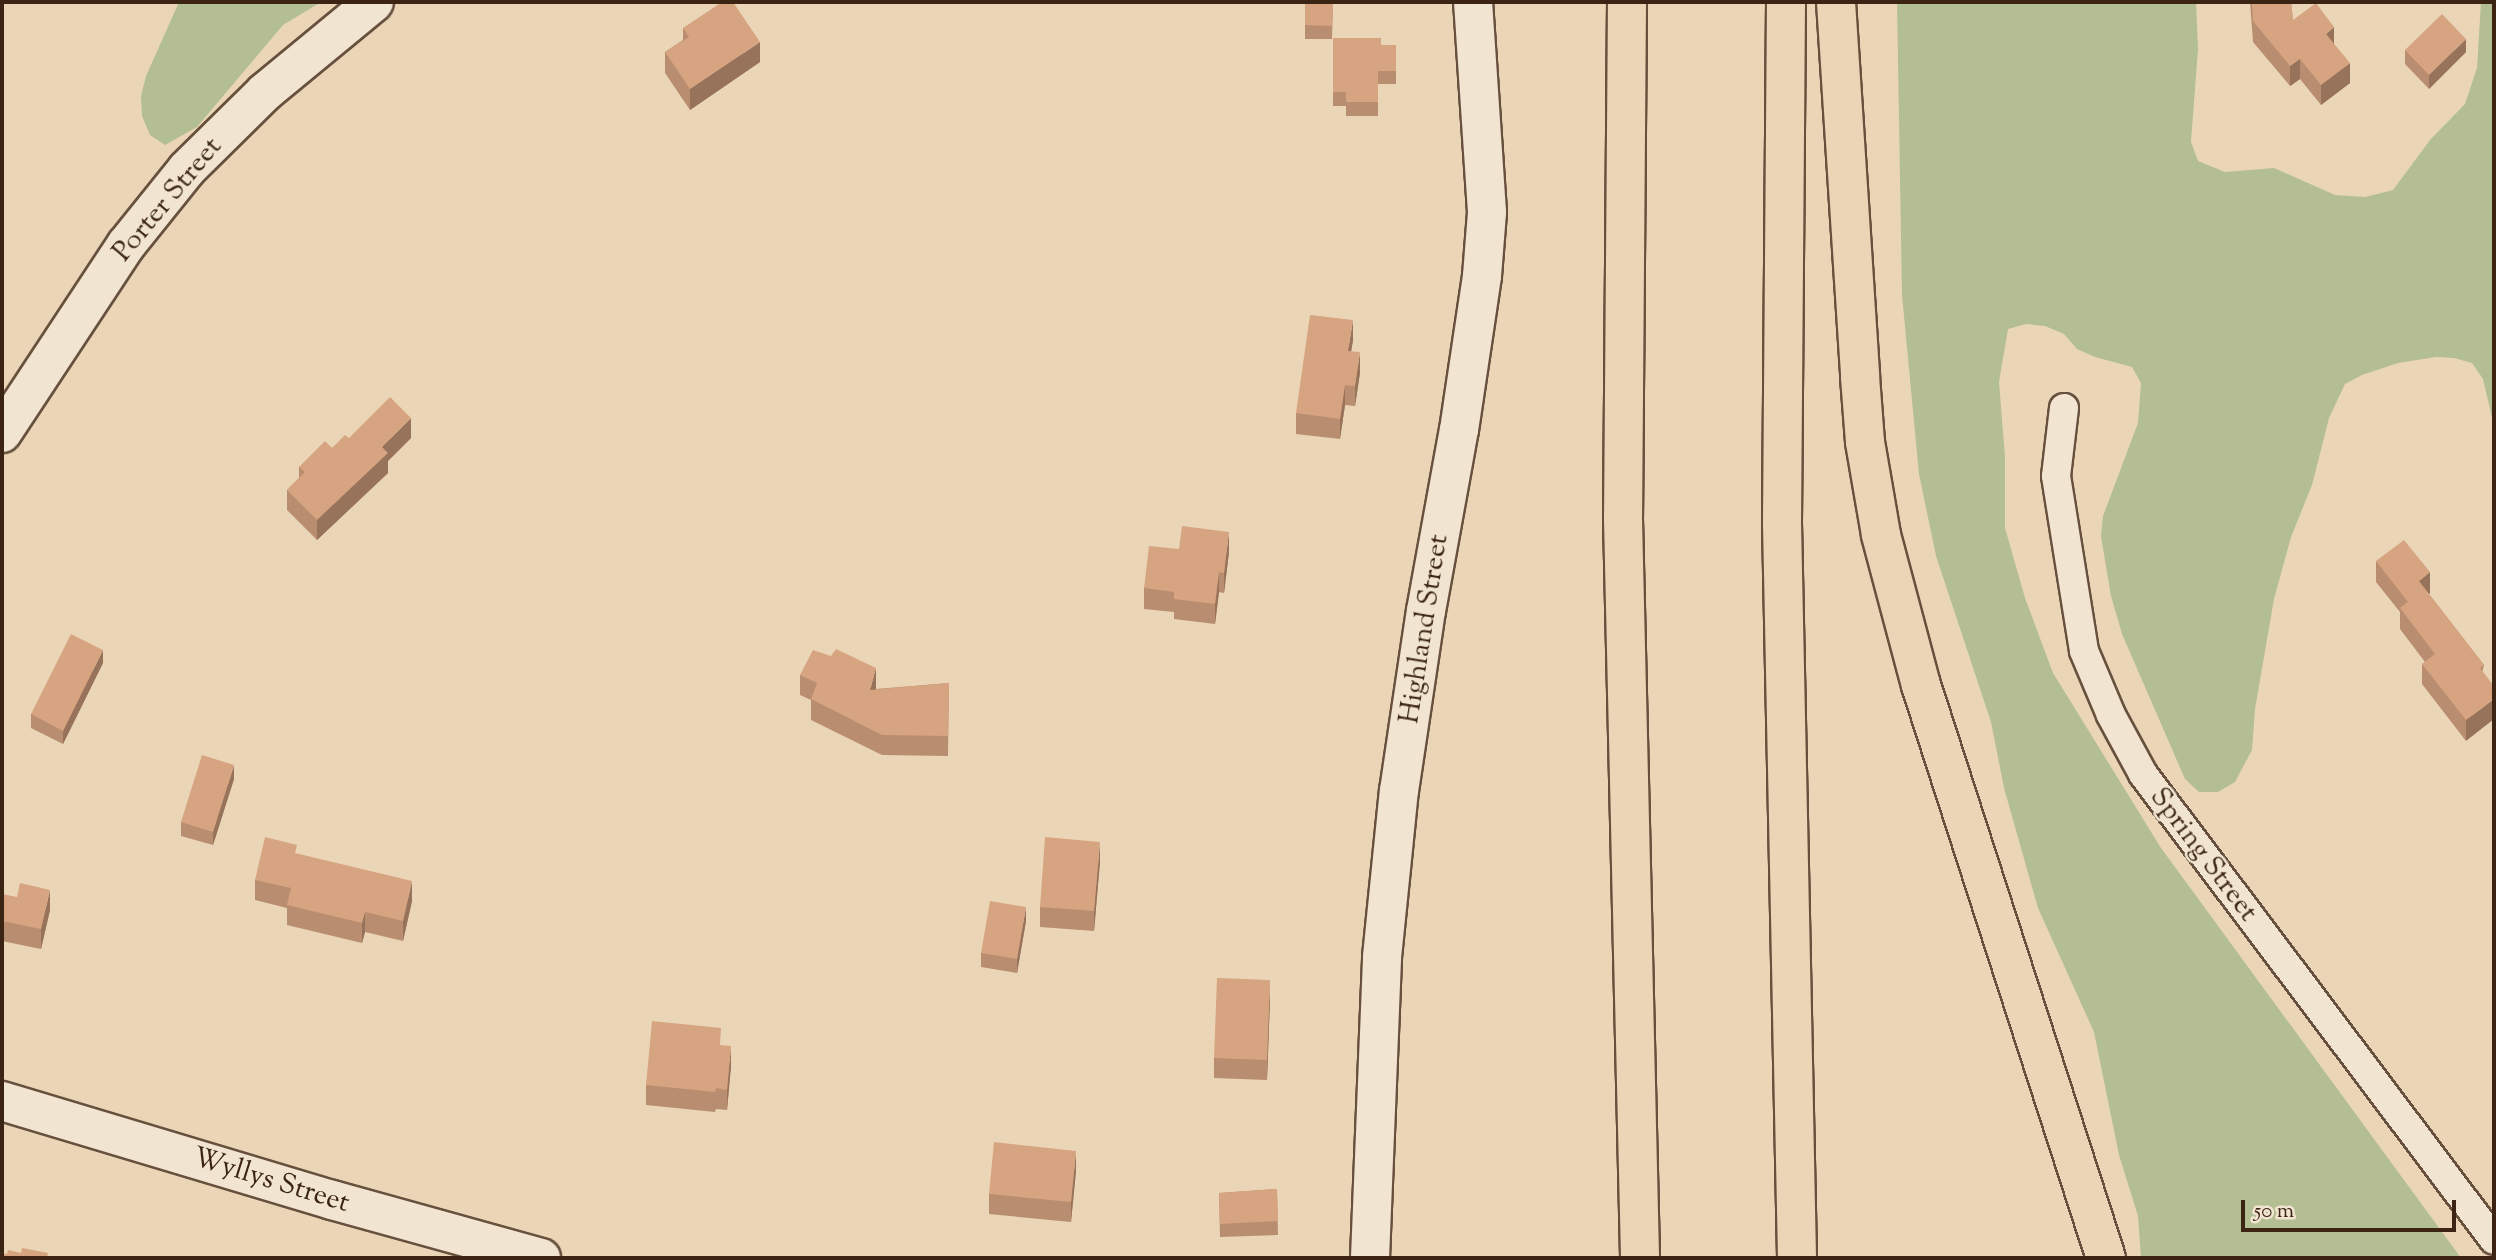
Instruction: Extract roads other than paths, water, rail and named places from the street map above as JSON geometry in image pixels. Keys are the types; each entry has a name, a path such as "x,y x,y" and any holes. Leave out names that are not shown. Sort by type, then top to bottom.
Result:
{"highway":[{"path":"1627,2 1623,505 1640,1258"},
{"path":"1786,2 1782,523 1797,1258"},
{"path":"1836,2 1862,403 1881,536 1931,718 2106,1258"}],"main road":[{"name":"Porter Street","path":"2,433 126,245 187,169 265,92 374,2"},
{"name":"Highland Street","path":"1370,1258 1381,957 1399,791 1426,611 1460,430 1482,276 1487,212 1473,2"},
{"name":"Wyllys Street","path":"2,1101 332,1200 541,1258"}],"street":[{"name":"Spring Street","path":"2064,408 2056,476 2084,651 2118,726 2143,774 2494,1240"}]}
